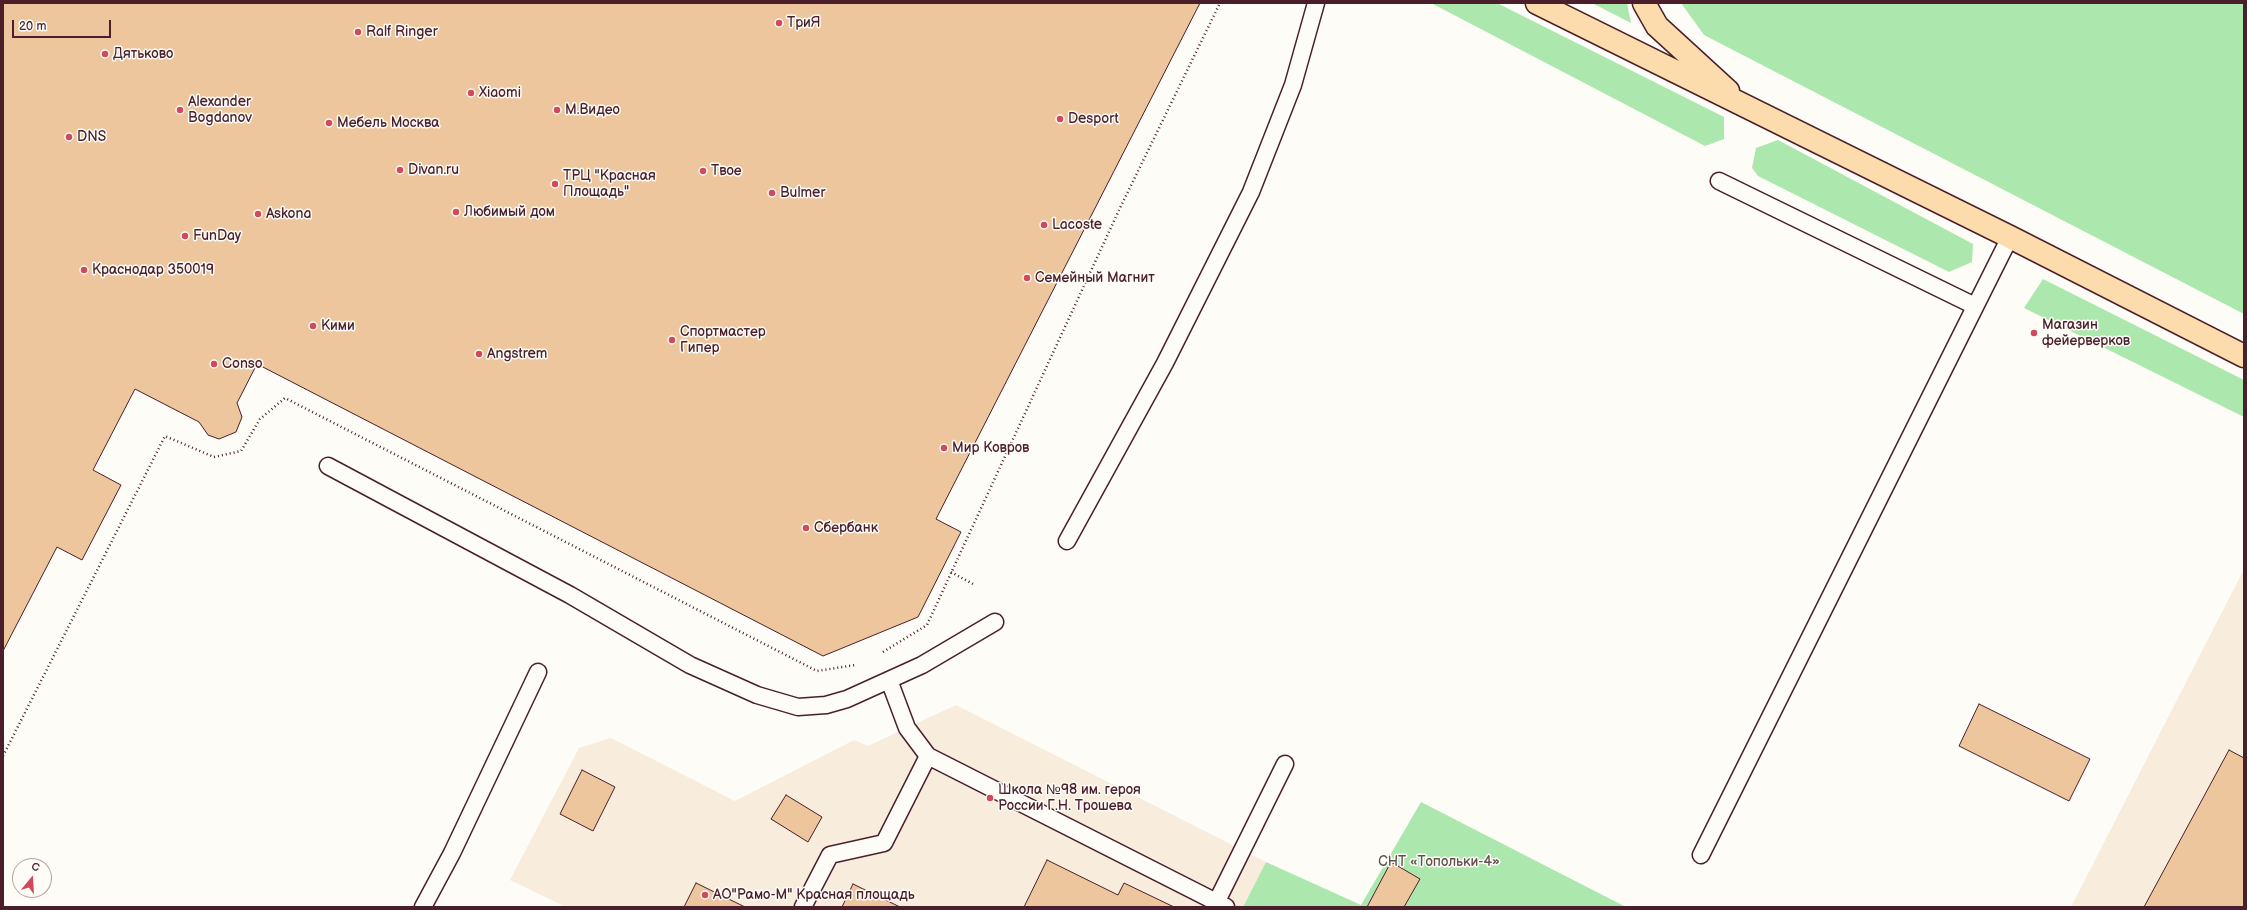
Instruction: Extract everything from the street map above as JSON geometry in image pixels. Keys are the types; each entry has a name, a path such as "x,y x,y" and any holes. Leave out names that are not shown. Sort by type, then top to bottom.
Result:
{"main road":[{"path":"1537,3 1748,109 2010,237 2244,356"},
{"path":"1644,3 1657,26 1748,109"}],"lane":[{"path":"1067,541 1165,363 1251,192 1293,85 1316,3"},
{"path":"1719,181 1975,306"},
{"path":"1701,856 2010,237"},
{"path":"328,466 570,595 690,665 757,695 798,707 826,705 847,700 922,665 995,622"},
{"path":"423,907 452,853 538,672"},
{"path":"890,680 906,728 928,756 1221,904 1285,764"},
{"path":"803,907 830,855 884,844 928,756"}],"path":[{"path":"877,656 927,625 1120,208 1220,3"},
{"path":"3,756 165,436 214,457 241,451 260,419 285,398 818,671 858,665"},
{"path":"951,572 973,584"}],"shaded area":[{"path":"2244,569 2244,907 2071,907"},
{"name":"Школа №98 им. героя России Г.Н. Трошева","path":"956,705 1266,862 1243,907 566,907 510,880 579,748 611,738 735,801 854,740 868,746"}],"green space":[{"path":"1431,3 1497,3 1724,117 1724,139 1705,146"},
{"path":"1592,3 1627,3 1631,23"},
{"path":"1681,3 2244,3 2244,314 1704,35"},
{"path":"1778,140 1973,244 1972,262 1949,272 1758,176 1752,168 1756,148"},
{"path":"2043,279 2244,380 2244,417 2024,308"},
{"name":"СНТ «Топольки-4»","path":"1421,802 1626,907 1243,907 1266,862 1361,905"}],"building":[{"name":"ТРЦ \"Красная Площадь\"","path":"3,3 1200,3 936,519 961,532 918,617 823,656 257,364 237,403 242,417 236,432 219,439 208,435 199,422 135,389 93,470 121,485 82,560 57,547 3,651"},
{"path":"1979,704 2090,759 2069,801 1959,746"},
{"path":"2229,750 2244,758 2244,907 2144,907"},
{"path":"582,770 615,787 593,831 560,814"},
{"path":"786,795 822,817 808,842 771,819"},
{"path":"1047,860 1118,895 1124,883 1174,907 1024,907"},
{"path":"1391,862 1420,879 1404,907 1367,907"},
{"name":"АО\"Рамо-М\" Красная площадь","path":"696,883 745,907 684,907"},
{"path":"853,884 900,907 842,907"}],"place":[{"name":"ТриЯ","path":"779,23"},
{"name":"Ralf Ringer","path":"358,32"},
{"name":"Дятьково","path":"105,54"},
{"name":"Xiaomi","path":"471,93"},
{"name":"Alexander Bogdanov","path":"180,110"},
{"name":"М.Видео","path":"557,110"},
{"name":"Desport","path":"1060,119"},
{"name":"Мебель Москва","path":"329,123"},
{"name":"DNS","path":"69,137"},
{"name":"Divan.ru","path":"400,170"},
{"name":"Твое","path":"703,171"},
{"name":"ТРЦ \"Красная Площадь\"","path":"555,184"},
{"name":"Bulmer","path":"772,193"},
{"name":"Любимый дом","path":"456,212"},
{"name":"Askona","path":"258,214"},
{"name":"Lacoste","path":"1044,225"},
{"name":"FunDay","path":"185,236"},
{"name":"Краснодар 350019","path":"84,270"},
{"name":"Семейный Магнит","path":"1027,278"},
{"name":"Кими","path":"313,326"},
{"name":"Магазин фейерверков","path":"2034,333"},
{"name":"Спортмастер Гипер","path":"672,340"},
{"name":"Angstrem","path":"479,354"},
{"name":"Conso","path":"214,364"},
{"name":"Мир Ковров","path":"944,448"},
{"name":"Сбербанк","path":"806,528"},
{"name":"Школа №98 им. героя России Г.Н. Трошева","path":"990,798"},
{"name":"АО\"Рамо-М\" Красная площадь","path":"705,895"}]}
